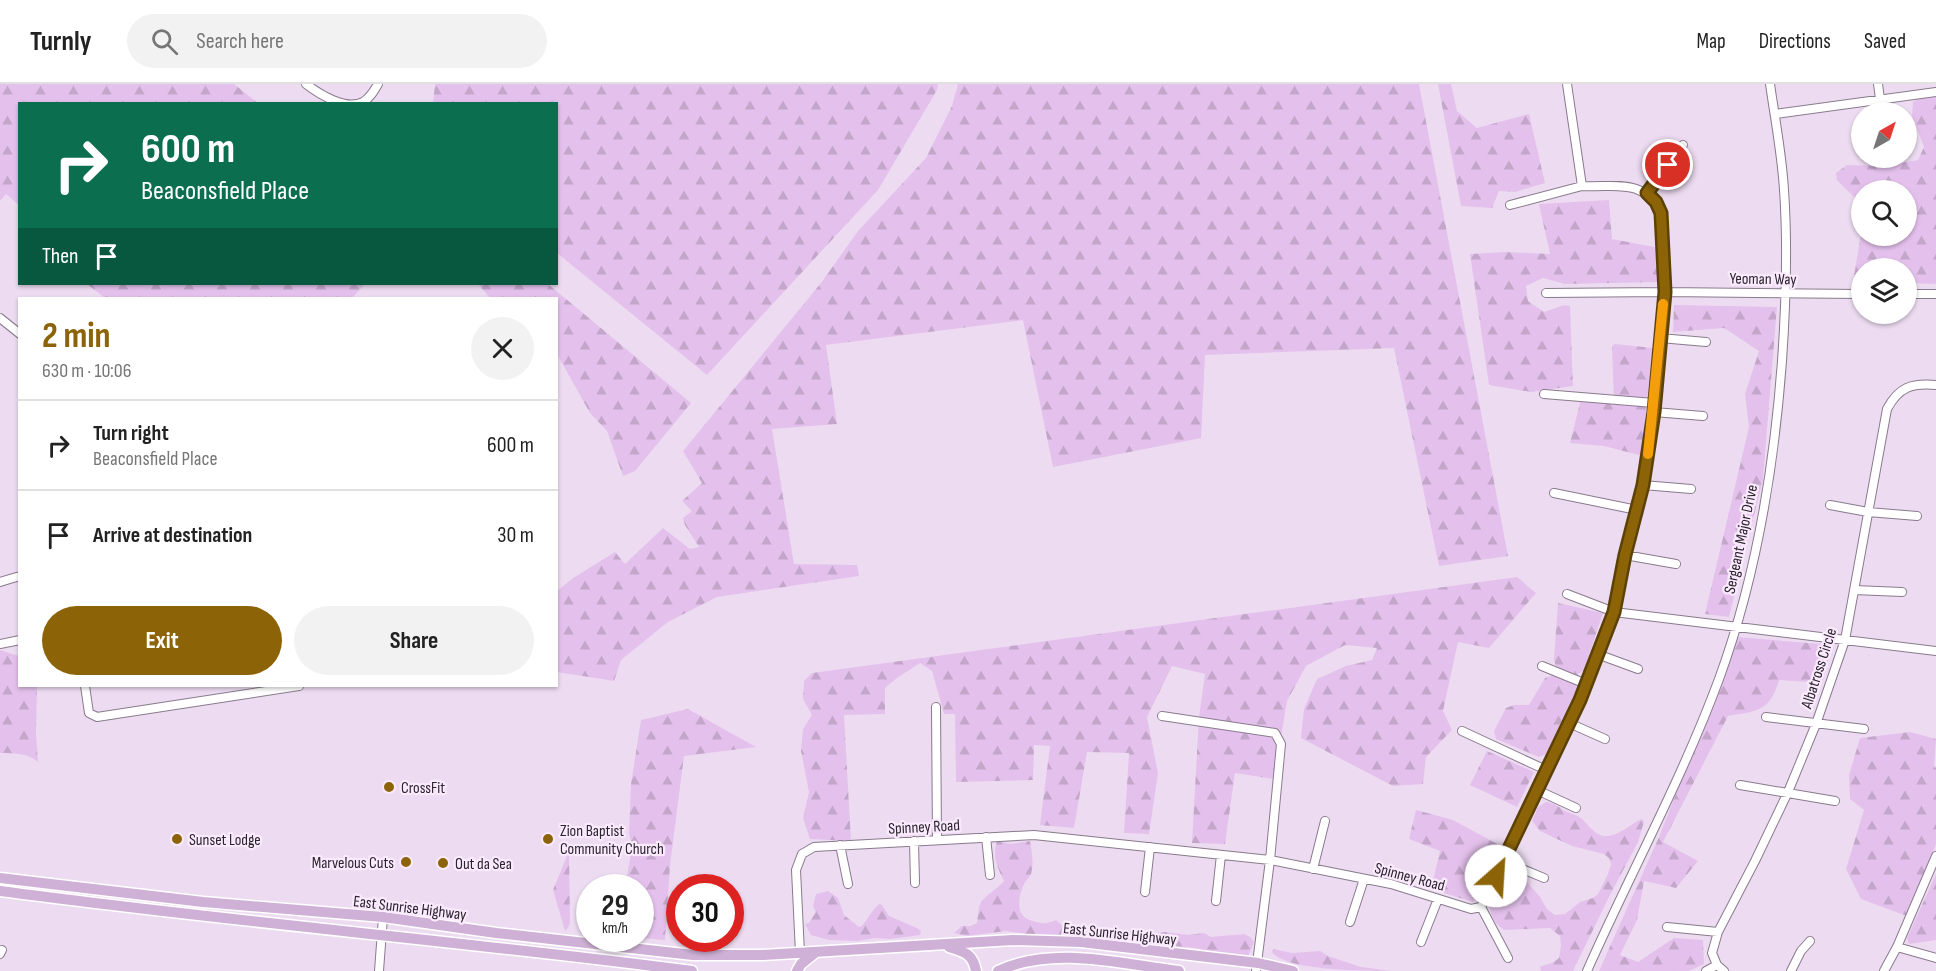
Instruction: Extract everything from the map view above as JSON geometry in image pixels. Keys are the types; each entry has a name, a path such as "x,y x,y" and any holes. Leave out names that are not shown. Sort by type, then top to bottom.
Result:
{"main road":[{"name":"East Sunrise Highway","path":"0,878 203,902 383,917 496,933 693,955 763,955 1013,940 1081,942 1293,971"},
{"name":"East Sunrise Highway","path":"0,891 692,971"},
{"path":"943,945 965,952 974,960 976,971"},
{"path":"797,971 801,964 816,952"},
{"name":"East Sunrise Highway","path":"998,971 1033,960 1078,958 1179,971"}],"street":[{"path":"306,84 320,96 339,102"},
{"path":"362,102 372,95 378,84"},
{"path":"1567,84 1582,186"},
{"name":"Sergeant Major Drive","path":"1587,971 1619,898 1686,761 1719,679 1737,625 1760,531 1777,423 1786,294 1784,189 1770,84"},
{"path":"1878,84 1880,99"},
{"path":"1774,114 1936,92"},
{"path":"1647,193 1683,145"},
{"path":"1508,958 1481,907 1569,723 1614,612 1625,555 1643,485 1654,407 1665,292 1661,213 1656,202 1647,193 1634,187 1582,186 1510,205"},
{"name":"Yeoman Way","path":"1546,293 1851,294"},
{"path":"1917,294 1936,294"},
{"path":"0,318 18,332"},
{"path":"1660,338 1706,342"},
{"name":"Albatross Circle","path":"1721,968 1712,953 1718,932 1788,792 1816,724 1845,640 1887,409 1895,395 1910,386 1936,385"},
{"path":"1544,394 1654,407 1703,416"},
{"path":"1643,485 1691,489"},
{"path":"1554,493 1637,510"},
{"path":"1830,505 1868,512 1917,516"},
{"path":"1625,555 1676,564"},
{"path":"0,582 18,577"},
{"path":"1854,590 1902,592"},
{"path":"1567,594 1614,612 1737,625 1936,651"},
{"path":"0,644 18,640"},
{"path":"1598,654 1638,669"},
{"path":"1542,666 1586,684"},
{"path":"85,687 89,713 97,717 292,687"},
{"path":"936,707 937,840"},
{"path":"1162,716 1275,733 1281,744 1257,967"},
{"path":"1766,717 1864,729"},
{"path":"1569,723 1605,739"},
{"path":"1462,731 1546,770"},
{"path":"1740,785 1834,801"},
{"path":"1537,790 1576,808"},
{"path":"1313,869 1325,821"},
{"name":"Spinney Road","path":"800,953 796,870 800,859 802,854 814,847 840,845 1034,835 1270,860 1391,884 1472,909 1481,907"},
{"path":"987,837 990,875"},
{"path":"914,841 915,883"},
{"path":"840,845 848,884"},
{"path":"1145,892 1150,848"},
{"path":"1216,901 1221,855"},
{"path":"1884,971 1897,947 1936,856"},
{"path":"1503,861 1544,878"},
{"path":"1350,922 1364,879"},
{"path":"1421,942 1438,899"},
{"path":"379,971 383,917"},
{"path":"1667,927 1718,932"},
{"path":"1791,971 1801,951 1810,941"},
{"path":"1897,947 1936,958"},
{"path":"1707,971 1721,968"}],"green space":[{"path":"0,84 234,84 257,102 18,102 18,204 6,194 0,201"},
{"path":"435,84 938,84 937,90 878,190 707,375 558,254 558,102 433,102"},
{"path":"958,84 1419,84 1508,556 1439,566 1394,348 1205,355 1201,438 1053,467 1023,320 826,345 837,424 772,429 794,564 857,565 859,576 717,597 668,622 621,660 614,681 558,672 558,590 615,552 625,564 663,528 690,549 699,547 683,518 692,511 682,501 702,483 683,451 821,283 858,231 926,158 952,106"},
{"path":"1438,84 1451,84 1457,111 1477,128 1529,114 1545,183 1515,192 1499,191 1492,208 1461,206"},
{"path":"1936,96 1936,284 1917,283 1917,258 1857,258 1859,246 1917,246 1917,180 1851,180 1851,194 1837,180 1836,173 1847,165 1851,165 1851,168 1917,168 1917,160 1924,147 1917,129 1917,102 1913,102 1919,98"},
{"path":"1609,200 1612,239 1660,248 1659,282 1565,284 1543,278 1526,286 1528,301 1544,312 1564,305 1570,306 1573,386 1531,392 1489,385 1470,254 1506,252 1550,254 1539,204"},
{"path":"88,285 364,285 353,297 104,297"},
{"path":"479,285 549,285 691,403 635,471 623,476 607,431 590,413 558,356 558,297 489,297"},
{"path":"1674,305 1777,307 1763,479 1729,617 1705,614 1749,427 1745,394 1759,351 1724,328 1673,332"},
{"path":"1615,344 1653,348 1650,421 1643,456 1604,446 1570,443 1581,399 1614,403 1612,346"},
{"path":"1517,577 1536,593 1489,648 1458,642 1443,711 1452,730 1426,757 1423,784 1393,786 1301,738 1304,709 1317,679 1346,666 1372,660 1377,648 1345,645 1306,666 1287,701 1274,779 1235,773 1225,844 1192,843 1199,717 1205,674 1172,666 1147,717 1158,773 1149,834 1124,833 1129,753 1087,752 1074,828 1040,825 1050,746 1034,745 1033,780 956,782 955,714 944,714 932,671 920,663 885,688 885,714 844,715 851,841 810,839 803,818 809,792 801,751 803,729 812,715 803,699 804,681 812,673"},
{"path":"1558,603 1603,613 1584,670 1577,675 1556,668 1554,659"},
{"path":"1737,637 1821,644 1831,649 1822,683 1779,680 1767,704 1755,711 1728,716 1663,842 1698,861 1676,888 1644,881 1637,920 1620,955 1638,962 1674,938 1703,940 1704,964 1689,971 1599,971 1659,837"},
{"path":"0,650 18,656 18,687 37,687 38,762 25,755 0,753"},
{"path":"1553,675 1575,684 1577,688 1546,754 1539,757 1496,739 1494,731 1506,708 1514,705 1529,705 1545,678"},
{"path":"688,709 756,747 684,756 669,874 666,874 665,940 654,939 654,874 627,874 632,847 629,833 631,784 641,720"},
{"path":"1910,732 1936,739 1934,766 1936,768 1936,844 1907,916 1861,899 1846,869 1864,810 1850,799 1849,775 1860,738"},
{"path":"1487,751 1534,772 1517,807 1470,785"},
{"path":"1546,802 1579,817 1596,833 1603,836 1618,833 1642,819 1644,822 1638,842 1573,971 1541,971 1540,967 1559,958 1560,936 1550,928 1504,930 1495,922 1491,914 1490,906 1496,889 1513,866 1540,897 1547,909 1555,915 1565,914 1580,902 1593,898 1598,894 1608,874 1611,864 1609,858 1604,854 1572,846 1540,831 1532,821 1538,807"},
{"path":"1416,810 1453,820 1499,845 1473,902 1431,889 1440,851 1409,839"},
{"path":"997,841 1011,844 1030,841 1032,870 1019,899 1020,911 1027,919 1036,922 1047,923 1056,920 1063,926 1061,936 1055,938 1006,931 967,936 954,933 962,926 977,923 981,902 1004,881 995,857"},
{"path":"569,851 570,924 565,931 553,890"},
{"path":"1936,874 1936,940 1909,944 1907,938"},
{"path":"828,891 838,898 844,915 859,927 879,904 889,916 919,929 920,935 857,941 829,940 811,935 805,924 809,923 816,912 813,906 816,894"},
{"path":"1117,929 1150,935 1165,932 1188,935 1204,933 1211,937 1244,934 1254,942 1248,957 1245,957 1194,948 1101,939 1100,936 1105,931"},
{"path":"1273,949 1292,953 1320,951 1361,967 1392,971 1328,969 1309,966 1280,958 1272,952"}],"slow traffic":[{"path":"1648,454 1663,304"}],"place":[{"name":"CrossFit","path":"389,787"},
{"name":"Sunset Lodge","path":"177,839"},
{"name":"Zion Baptist Community Church","path":"548,839"},
{"name":"Marvelous Cuts","path":"406,862"},
{"name":"Out da Sea","path":"443,863"}],"route":[{"path":"1496,876 1580,700 1614,612 1625,555 1643,485 1654,412 1665,292 1661,213 1656,202 1647,193 1668,165"}]}
